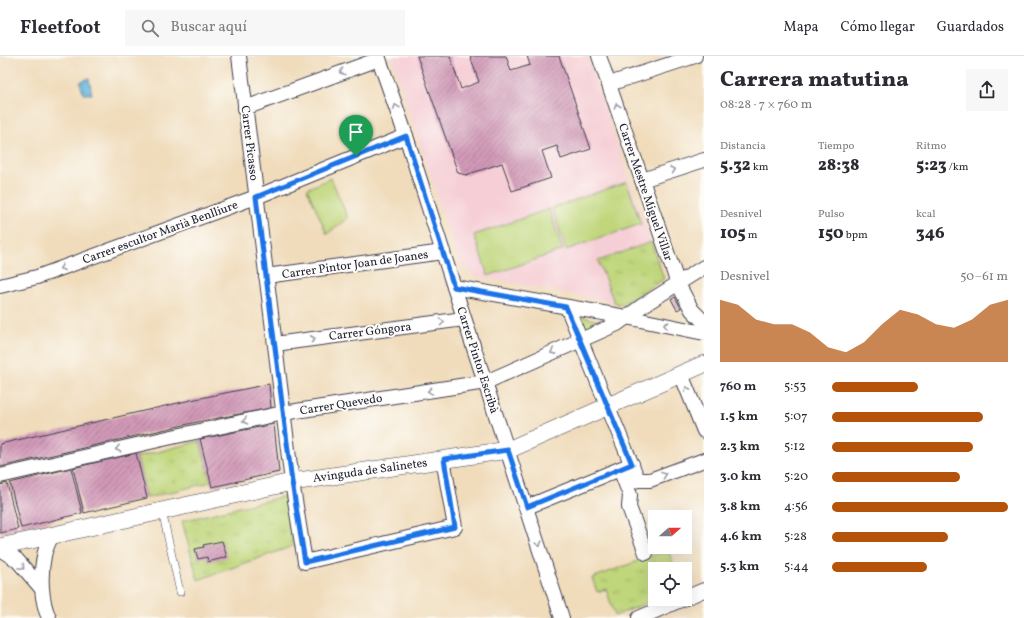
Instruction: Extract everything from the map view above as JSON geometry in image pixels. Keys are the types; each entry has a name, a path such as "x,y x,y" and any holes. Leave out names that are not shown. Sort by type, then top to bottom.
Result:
{"street":[{"name":"Carrer Picasso","path":"239,56 292,482 305,562 455,527 444,459"},
{"name":"Carrer Mestre Miguel Villar","path":"600,56 678,284 692,310 704,322"},
{"path":"609,84 695,56"},
{"path":"245,108 379,57"},
{"name":"Carrer Pintor Escribà","path":"379,57 562,618"},
{"name":"Carrer escultor Marià Benlliure","path":"0,286 37,277 256,197 406,136"},
{"path":"642,180 704,160"},
{"name":"Carrer Pintor Joan de Joanes","path":"266,276 443,252"},
{"name":"Carrer Quevedo","path":"0,476 284,413 486,382 617,324 704,267"},
{"path":"454,287 626,317 704,333"},
{"path":"566,307 607,406 632,482 629,507 646,553"},
{"name":"Carrer Góngora","path":"275,344 464,319"},
{"name":"Avinguda de Salinetes","path":"0,548 52,535 292,482 508,450 704,364"},
{"path":"681,374 704,431"},
{"path":"632,482 650,480 704,460"},
{"path":"527,507 626,467"},
{"path":"47,616 42,589 44,555 52,535"},
{"path":"0,548 17,560 42,589"},
{"path":"692,595 704,590"},
{"path":"639,618 667,606"}],"lane":[{"path":"162,511 180,592"}],"shaded area":[{"path":"391,56 587,56 651,242 599,261 614,302 474,276 464,267 457,257"}],"green space":[{"path":"331,178 348,218 327,234 307,189"},
{"path":"627,182 641,224 566,250 552,208"},
{"path":"549,209 563,250 488,276 474,235"},
{"path":"651,242 664,279 621,305 614,302 598,261"},
{"path":"576,315 608,323 585,333"},
{"path":"200,441 211,482 147,498 137,457"},
{"path":"285,496 293,546 198,580 182,521"},
{"path":"657,554 669,554 672,562 648,562 648,602 615,616 606,589 597,592 592,578"}],"water":[{"path":"89,78 92,94 83,94 80,82"}],"building":[{"path":"417,56 450,56 461,89 479,82 470,56 506,56 511,71 530,65 527,56 559,56 591,149 561,159 557,146 542,151 551,178 512,191 502,163 466,175 458,173"},
{"path":"675,297 681,308 677,310 671,299"},
{"path":"269,384 271,408 197,422 0,467 0,444 191,400"},
{"path":"274,424 279,472 212,487 200,439"},
{"path":"136,453 147,498 84,513 73,468"},
{"path":"71,468 82,513 21,528 10,483"},
{"path":"7,483 18,529 0,533 0,485"},
{"path":"222,541 227,557 208,562 207,557 198,559 195,549 204,547 203,545"}],"route":[{"path":"406,136 454,287 566,307 632,464 527,507 508,450 444,459 455,527 305,562 292,482 256,197 356,156 406,136"}]}
